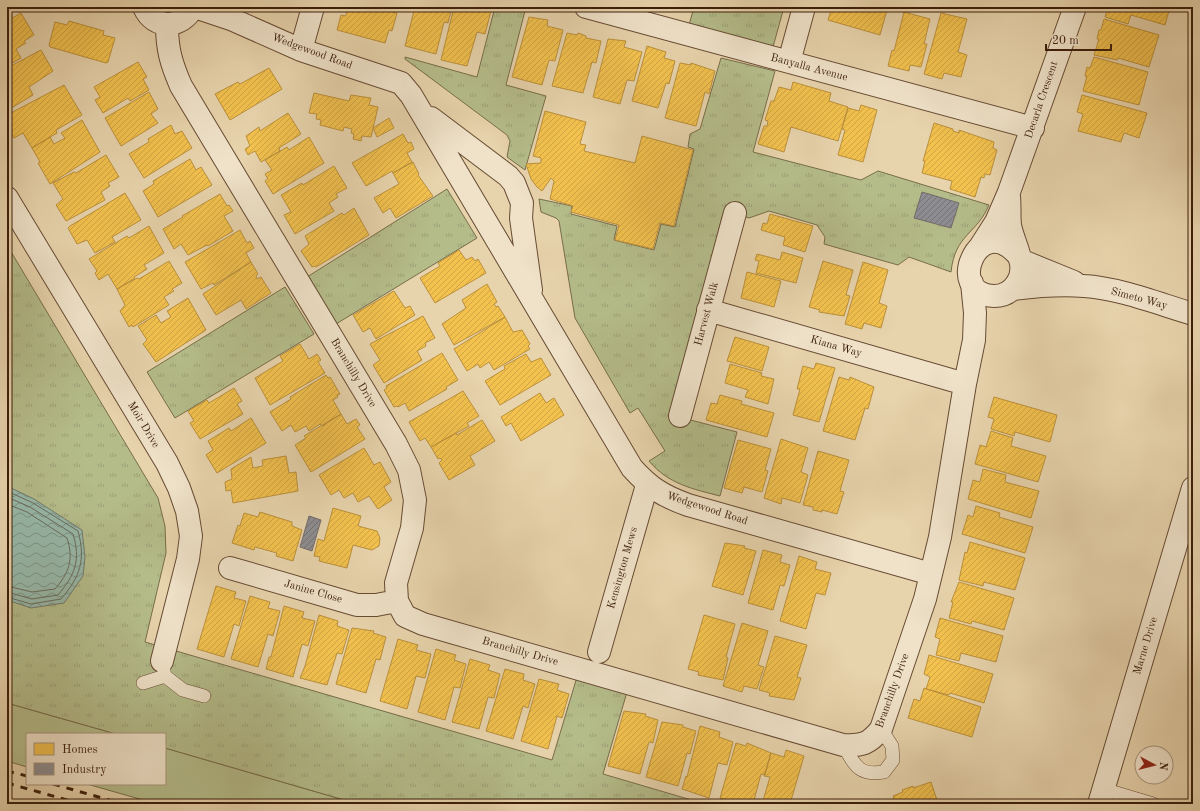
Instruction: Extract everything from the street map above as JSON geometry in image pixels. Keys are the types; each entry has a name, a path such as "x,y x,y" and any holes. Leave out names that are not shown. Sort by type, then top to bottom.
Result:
{"street":[{"path":"144,7 152,19 167,25 183,20 194,7"},
{"name":"Wedgewood Road","path":"194,7 231,19 301,50 401,83 419,108 632,468 647,485 666,498 688,505 930,574"},
{"path":"301,50 313,7"},
{"name":"Banyalla Avenue","path":"586,7 1032,128"},
{"path":"789,62 804,7"},
{"name":"Decarla Crescent","path":"980,247 996,222 1009,192 1075,7"},
{"name":"Branchilly Drive","path":"167,25 167,44 171,63 181,86 396,444 409,470 415,500 412,528 396,583 397,600 405,616 423,624 843,745 857,746 868,742 881,729 925,599 940,537 965,384 974,340 975,313 972,284"},
{"name":"Wedgewood Road","path":"419,108 454,137 508,176 514,183 522,203 516,231 511,237 503,238 494,236"},
{"name":"Decarla Crescent","path":"1009,192 1010,225 1019,257"},
{"name":"Moir Drive","path":"7,198 166,464 179,488 187,511 191,536 188,559 164,668"},
{"name":"Harvest Walk","path":"680,416 735,213"},
{"name":"Wedgewood Road","path":"520,218 533,301"},
{"path":"988,243 1005,244 1019,257 1021,275 1010,291 999,296 984,294 972,284 969,274 969,264 973,254 980,247 988,243"},
{"name":"Simeto Way","path":"1019,257 1084,286"},
{"name":"Simeto Way","path":"1010,291 1042,286 1084,286 1112,291 1193,314"},
{"name":"Branchilly Drive","path":"974,340 990,313 1010,291"},
{"name":"Kiana Way","path":"708,310 965,384"},
{"name":"Kensington Mews","path":"599,652 647,485"},
{"name":"Marne Drive","path":"1101,797 1193,488"},
{"name":"Janine Close","path":"230,568 357,605 376,605 397,600"}],"lane":[{"path":"143,683 164,668 183,690 204,696"},
{"path":"843,745 856,766 870,774 884,772 893,760 892,746 881,729"},
{"path":"1101,797 1153,804"}],"green space":[{"path":"495,7 526,7 506,85 546,96 525,170 507,157 510,141 507,135 405,59 405,57 477,77"},
{"path":"694,7 784,7 773,47 689,25"},
{"path":"721,58 775,71 753,152 861,180 878,171 989,205 984,215 967,235 957,250 953,259 951,272 909,257 898,265 824,244 825,237 817,225 769,211 749,218 724,210 671,415 737,432 720,496 691,488 673,480 656,469 649,461 665,451 638,408 630,413 575,318 559,221 556,218 541,212 539,199 572,206 571,214 617,226 614,240 654,250 661,224 675,227 694,149 688,147 690,134 700,129"},
{"path":"447,189 477,238 336,324 307,277"},
{"path":"7,245 158,498 165,526 166,553 145,642 552,760 577,677 627,692 603,774 705,804 358,804 166,748 166,733 112,733 7,703"},
{"path":"285,287 314,334 175,418 147,372"},
{"path":"7,703 112,733 26,733 26,767 7,761"},
{"path":"166,748 358,804 157,804 90,785 166,785"}],"water":[{"path":"7,486 34,499 82,530 85,557 83,576 64,603 31,608 7,600"}],"building: Homes":[{"path":"347,7 374,7 397,13 392,31 389,30 385,43 337,30 341,15 346,16"},
{"path":"415,7 452,7 448,23 444,22 436,54 405,46"},
{"path":"454,7 475,7 491,11 485,34 477,32 467,66 441,60"},
{"path":"832,7 875,7 887,10 880,35 828,20"},
{"path":"1108,7 1170,7 1165,25 1131,15 1128,24 1105,17"},
{"path":"904,12 930,19 924,44 927,44 921,67 910,65 909,71 888,66 892,50 894,51"},
{"path":"21,13 34,35 24,41 26,43 16,49 21,58 7,66 7,21"},
{"path":"941,13 967,19 958,52 967,55 961,77 944,73 942,79 924,74"},
{"path":"529,17 548,20 547,26 563,30 555,61 549,60 542,85 512,77"},
{"path":"1104,19 1159,35 1149,67 1118,58 1117,60 1094,55 1099,39 1097,39 1099,30 1101,30"},
{"path":"69,21 104,31 103,35 115,38 108,62 106,63 50,47 49,45 55,22 67,25"},
{"path":"567,33 577,35 578,33 586,36 586,38 601,41 596,63 592,62 583,93 552,86"},
{"path":"608,39 626,41 624,47 642,52 634,81 627,80 620,104 593,97"},
{"path":"647,46 666,52 664,58 675,61 669,84 666,83 658,108 632,101"},
{"path":"41,50 53,71 29,87 33,95 8,110 7,68"},
{"path":"1094,57 1148,72 1139,105 1083,91 1087,76 1085,76 1087,67 1090,68"},
{"path":"138,62 147,77 143,79 149,90 130,101 128,98 103,113 95,100 100,97 94,87"},
{"path":"680,63 691,65 691,63 715,71 709,94 705,92 696,126 665,118"},
{"path":"269,68 282,89 230,120 215,94 238,82 240,84"},
{"path":"793,82 831,93 829,101 848,107 838,141 791,127 784,152 758,144 764,126 767,126 768,121 765,120 771,101 774,101 779,87 791,90"},
{"path":"64,85 82,115 56,130 57,133 32,148 23,133 14,138 9,130 12,129 7,121 7,115"},
{"path":"149,92 158,109 151,114 158,123 121,146 105,118"},
{"path":"314,93 349,101 351,95 371,98 369,105 378,107 371,137 362,136 361,141 353,139 354,134 351,133 352,129 344,127 343,131 320,125 321,120 316,119 317,114 309,113"},
{"path":"1082,95 1147,113 1139,138 1124,133 1121,142 1078,131 1083,114 1077,112"},
{"path":"861,105 877,110 863,162 838,155 845,130 842,129 848,108 859,111"},
{"path":"545,111 586,122 580,144 586,145 584,151 635,163 642,136 693,150 674,226 660,223 653,249 615,240 619,225 571,212 573,206 550,199 554,181 551,178 542,191 537,187 531,179 526,164 541,163 541,158 533,156"},
{"path":"288,113 301,134 279,148 280,151 261,162 255,151 248,155 245,149 250,146 246,136 259,127 260,131"},
{"path":"389,118 394,128 377,137 373,128"},
{"path":"82,120 100,152 50,184 38,163 40,162 32,148 50,137 54,144 65,138 61,133"},
{"path":"934,123 953,129 953,131 959,133 959,130 994,142 993,148 997,150 990,175 985,174 984,178 981,177 975,197 950,189 952,181 922,173 925,161 923,161"},
{"path":"171,125 175,134 182,131 192,148 144,178 129,154 149,142 148,139"},
{"path":"403,134 408,143 411,142 414,149 407,153 412,162 393,173 392,171 366,186 352,163"},
{"path":"309,137 324,163 273,194 265,181 268,179 265,174 272,170 265,160 287,147 289,150"},
{"path":"106,155 119,177 108,183 110,186 101,192 105,200 66,221 56,205 63,199 53,183 74,172 76,173"},
{"path":"190,159 196,170 201,167 212,185 158,217 143,191 154,184 153,181"},
{"path":"413,162 419,174 418,175 433,196 396,218 390,208 383,213 374,198 399,184 393,173"},
{"path":"334,166 347,188 336,194 338,197 329,203 334,211 295,234 284,215 291,212 281,195 302,183 303,185"},
{"path":"125,193 141,220 112,237 115,242 95,253 87,240 77,244 68,228"},
{"path":"220,194 227,206 229,205 233,211 224,216 233,231 208,246 207,245 188,255 181,244 174,249 163,229"},
{"path":"354,208 369,235 316,267 312,267 301,251 309,244 305,236 342,213 344,215"},
{"path":"770,214 813,226 805,252 783,245 785,237 761,230 763,223 767,224"},
{"path":"149,226 164,253 144,265 147,269 117,289 108,274 99,280 95,273 97,271 89,259 127,236 129,238"},
{"path":"240,230 247,243 250,241 254,248 246,253 251,262 214,285 213,283 201,289 185,262"},
{"path":"459,250 466,260 472,257 475,261 478,259 486,273 435,303 420,278 440,266 438,263"},
{"path":"782,252 803,258 796,283 756,273 759,261 755,260 757,254 780,260"},
{"path":"169,261 182,283 172,289 174,291 164,297 169,305 133,327 132,325 129,327 120,311 125,305 117,289 137,278 139,279"},
{"path":"823,261 853,270 846,295 850,296 844,316 819,312 820,310 809,307"},
{"path":"251,262 258,274 256,276 257,279 261,277 271,293 246,309 241,300 216,315 203,294"},
{"path":"863,262 888,270 879,303 887,306 881,328 864,323 862,329 845,324"},
{"path":"747,272 781,281 774,307 741,298"},
{"path":"487,284 497,302 494,304 496,307 498,306 505,317 454,345 442,324 466,308 462,300"},
{"path":"394,291 405,308 410,306 415,315 376,339 370,328 363,332 353,315"},
{"path":"188,298 206,330 156,362 143,344 147,340 138,326 156,315 161,323 171,317 167,311"},
{"path":"423,316 435,338 425,343 426,346 417,351 422,360 384,383 373,365 380,360 370,344"},
{"path":"505,317 513,332 522,330 530,344 528,346 530,349 494,370 489,362 480,368 478,364 467,371 454,349"},
{"path":"735,337 769,347 762,371 727,361"},
{"path":"300,344 309,359 317,354 321,360 318,362 325,373 270,405 255,378 283,361 280,356"},
{"path":"442,353 458,380 446,387 447,389 409,411 405,403 398,407 394,407 384,390 387,388 386,386"},
{"path":"526,354 531,362 541,358 551,375 500,405 485,381 505,369 504,366"},
{"path":"816,363 835,368 819,422 793,415 800,389 797,389 803,366 814,369"},
{"path":"730,364 762,373 761,376 774,379 768,404 745,397 748,390 725,383"},
{"path":"326,375 328,378 330,377 340,394 333,400 341,414 322,426 320,424 309,431 306,426 295,432 291,425 282,431 270,412 291,399 290,397"},
{"path":"839,377 849,380 850,377 874,387 868,409 865,408 855,440 823,431"},
{"path":"234,388 242,401 237,404 243,414 200,439 190,423 194,421 188,411 207,400 209,403"},
{"path":"463,391 479,416 467,423 469,426 431,447 425,438 420,441 409,422"},
{"path":"540,393 546,403 554,398 564,415 521,441 511,423 506,426 501,417"},
{"path":"720,395 742,401 741,404 774,413 767,437 706,420 711,403 717,404"},
{"path":"994,397 1057,415 1050,442 1015,432 1014,436 991,429 994,419 988,417"},
{"path":"341,414 347,424 356,419 360,425 357,427 365,439 311,472 295,445 306,438 304,436"},
{"path":"251,418 266,443 217,473 206,455 213,450 208,441 229,428 231,431"},
{"path":"482,420 495,441 470,456 475,465 449,480 439,463 442,460 440,458 438,459 431,447 456,433 457,435"},
{"path":"991,431 1013,438 1011,446 1046,456 1038,482 975,464 980,445 986,447"},
{"path":"781,439 808,448 801,472 808,475 800,503 782,498 781,504 764,498"},
{"path":"738,440 771,449 765,470 768,471 762,492 744,487 742,493 724,488"},
{"path":"364,448 374,465 380,462 391,482 384,487 392,500 378,509 369,496 358,502 353,493 344,498 339,490 331,495 319,475"},
{"path":"818,451 849,460 840,491 844,492 837,514 822,510 822,512 813,510 813,507 803,505"},
{"path":"286,456 289,473 296,472 298,491 233,503 231,490 226,491 225,482 232,479 231,469 251,457 253,468 263,466 262,460"},
{"path":"983,469 1006,475 1005,482 1039,491 1031,518 968,499 973,480 980,482"},
{"path":"976,506 1000,513 999,517 1033,527 1025,553 962,534 968,515 973,517"},
{"path":"333,508 361,516 358,526 377,531 380,538 379,546 372,550 353,545 347,568 319,561 320,557 314,556 318,539 324,541"},
{"path":"260,512 292,522 292,526 302,530 293,561 276,556 277,553 255,547 254,550 232,543 244,513 258,517"},
{"path":"970,542 1025,558 1015,590 984,582 983,586 959,580 965,552 967,553"},
{"path":"725,543 745,546 744,548 756,551 743,595 712,586"},
{"path":"763,550 782,555 780,562 790,565 784,586 780,585 773,610 748,603"},
{"path":"799,556 817,562 815,569 831,573 825,595 816,593 806,629 780,621"},
{"path":"959,582 1014,598 1004,630 972,621 971,624 949,618 953,602 951,602"},
{"path":"216,586 236,592 234,598 246,601 239,626 234,624 224,657 197,649"},
{"path":"250,596 270,602 268,608 280,611 273,636 268,634 258,667 231,659"},
{"path":"284,606 304,612 302,618 315,621 308,646 302,644 293,677 266,669 269,657 271,657"},
{"path":"319,615 338,621 337,626 349,630 342,654 337,653 327,685 300,678 305,666"},
{"path":"704,615 735,624 726,657 728,658 723,680 698,675 699,672 688,669"},
{"path":"940,618 1003,636 996,662 961,653 959,661 936,655 940,639 935,637"},
{"path":"742,623 768,631 758,665 764,667 757,689 744,686 742,692 723,686"},
{"path":"352,628 374,631 373,633 386,637 380,660 376,659 366,693 336,684"},
{"path":"775,636 807,645 797,677 801,678 794,700 769,696 770,693 759,690"},
{"path":"398,639 418,645 416,650 431,654 425,678 416,676 407,709 380,701"},
{"path":"436,649 456,655 454,660 466,664 460,688 454,687 445,720 418,712"},
{"path":"929,655 993,674 984,703 950,693 949,695 926,689 930,677 924,674"},
{"path":"470,659 490,665 488,670 500,674 494,698 488,697 479,729 452,722"},
{"path":"505,669 524,674 523,680 535,684 528,708 523,706 513,739 486,731"},
{"path":"539,679 559,684 557,690 569,694 562,718 557,716 548,749 521,741"},
{"path":"924,688 981,707 972,737 908,718 914,699 920,701"},
{"path":"624,711 646,714 645,716 658,720 653,743 649,742 640,774 608,766"},
{"path":"662,722 683,725 683,727 696,731 690,754 687,753 678,786 646,777"},
{"path":"700,726 720,732 719,737 733,742 727,765 718,763 709,798 682,789 686,776 687,777"},
{"path":"736,743 746,746 747,743 771,753 765,775 761,774 753,804 742,804 720,798"},
{"path":"786,750 804,756 790,804 762,804 770,777 764,776 771,753 784,757"},
{"path":"931,782 938,803 896,804 893,796 903,792 902,790"}],"building: Industry":[{"path":"922,192 959,203 951,228 914,218"},
{"path":"309,516 321,520 312,551 300,547"}],"railway":[{"path":"7,771 26,776"},
{"path":"7,783 81,804"},
{"path":"56,785 123,804"},
{"path":"7,799 23,804"}]}
